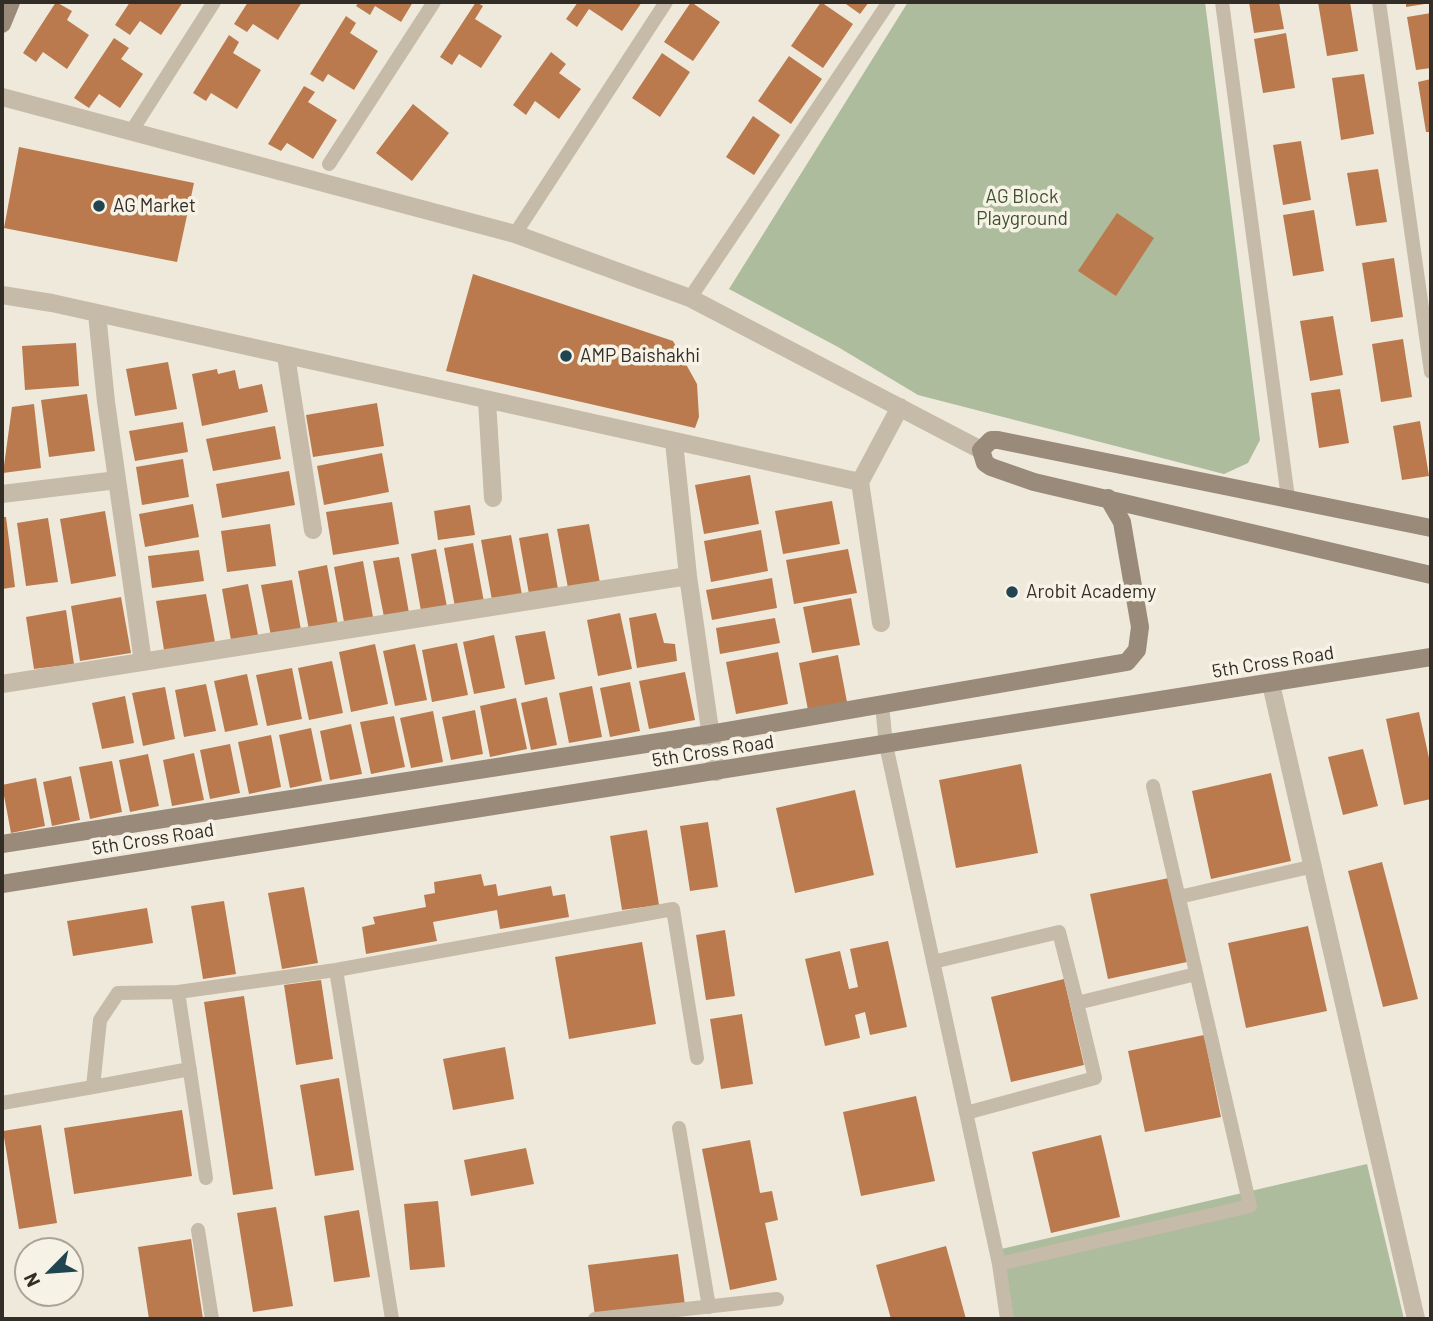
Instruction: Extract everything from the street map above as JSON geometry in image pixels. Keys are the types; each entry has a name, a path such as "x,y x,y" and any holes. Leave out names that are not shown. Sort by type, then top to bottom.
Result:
{"street":[{"path":"2,24 11,2"},
{"path":"2,97 515,234 690,298 981,450 985,463 991,467 1034,482 1431,575"},
{"path":"2,295 860,482"},
{"path":"97,314 143,662"},
{"path":"286,356 313,530"},
{"path":"487,401 494,498"},
{"path":"881,623 860,482 900,407"},
{"path":"981,450 991,440 998,440 1431,528"},
{"path":"674,442 688,576 716,772"},
{"path":"2,494 117,480"},
{"name":"5th Cross Road","path":"2,844 710,734 1127,662 1138,650 1140,627 1122,522 1108,498"},
{"path":"2,684 688,576"},
{"name":"5th Cross Road","path":"2,884 1431,657"},
{"path":"1271,684 1416,1319"}],"lane":[{"path":"131,132 214,2"},
{"path":"329,164 434,2"},
{"path":"515,234 666,2"},
{"path":"690,298 889,2"},
{"path":"1222,2 1288,498"},
{"path":"1379,2 1431,372"},
{"path":"882,705 886,744 999,1264 1007,1319"},
{"path":"999,1264 1250,1206 1153,786"},
{"path":"1179,897 1314,866"},
{"path":"93,1087 100,1020 118,993 178,992 336,970 673,909 697,1058"},
{"path":"933,962 1059,932 1095,1078 965,1113"},
{"path":"336,970 392,1319"},
{"path":"1077,1003 1196,974"},
{"path":"178,992 206,1178"},
{"path":"2,1103 190,1069"},
{"path":"678,1128 709,1307"},
{"path":"198,1230 212,1319"},
{"path":"595,1319 777,1300"}],"green space":[{"name":"AG Block Playground","path":"908,2 1205,2 1260,440 1248,463 1224,474 918,395 838,347 729,289"},
{"path":"1367,1164 1404,1319 1014,1319 997,1250"}],"building":[{"path":"56,2 72,11 67,20 89,35 67,69 43,52 36,62 23,53"},
{"path":"130,2 183,2 161,35 140,21 130,35 115,25"},
{"path":"248,2 302,2 278,40 253,24 247,32 234,24"},
{"path":"359,2 413,2 401,22 375,6 370,15 356,6"},
{"path":"476,2 483,6 475,19 502,36 481,68 459,54 452,65 440,57"},
{"path":"578,2 642,2 622,31 589,9 577,27 566,19"},
{"path":"691,2 720,22 693,61 664,42"},
{"path":"821,2 853,24 823,68 791,46"},
{"path":"843,2 869,2 860,14"},
{"path":"1249,2 1279,2 1284,29 1254,33"},
{"path":"1318,2 1350,2 1358,51 1327,56"},
{"path":"1406,2 1431,2 1431,3 1406,7"},
{"path":"1431,13 1431,68 1416,70 1407,17"},
{"path":"346,16 356,23 350,33 378,51 354,90 328,74 323,82 310,74"},
{"path":"1286,33 1295,88 1263,93 1254,39"},
{"path":"229,35 239,42 233,53 261,70 237,109 211,93 206,101 193,93"},
{"path":"114,38 129,48 121,59 143,74 120,108 99,94 89,108 74,98"},
{"path":"551,52 566,64 559,73 581,89 559,119 535,101 526,115 513,105"},
{"path":"662,53 690,72 660,117 632,98"},
{"path":"789,56 822,79 791,124 758,101"},
{"path":"1364,74 1374,134 1341,140 1332,78"},
{"path":"1431,79 1431,132 1426,132 1418,82"},
{"path":"304,86 315,92 308,102 337,120 313,159 287,143 281,151 268,144"},
{"path":"413,104 449,133 412,181 376,153"},
{"path":"753,116 780,135 754,175 726,157"},
{"path":"1301,141 1311,200 1283,205 1273,145"},
{"name":"AG Market","path":"19,147 194,183 177,262 4,228"},
{"path":"1378,169 1387,222 1356,226 1347,173"},
{"path":"1314,210 1324,271 1293,276 1283,215"},
{"path":"1117,213 1154,238 1116,296 1078,271"},
{"path":"1394,258 1403,317 1371,322 1362,263"},
{"name":"AMP Baishakhi","path":"473,274 673,341 697,384 699,417 695,428 446,371"},
{"path":"1333,316 1343,375 1310,381 1300,321"},
{"path":"1403,339 1412,397 1381,402 1372,344"},
{"path":"76,343 79,386 25,390 22,346"},
{"path":"168,362 177,409 135,416 126,369"},
{"path":"217,369 218,374 235,370 239,389 262,384 268,412 202,426 192,374"},
{"path":"1340,389 1349,443 1319,448 1311,393"},
{"path":"87,394 95,451 49,457 41,400"},
{"path":"377,403 384,446 313,457 306,415"},
{"path":"34,404 41,468 3,473 12,407"},
{"path":"1420,421 1429,476 1402,480 1393,426"},
{"path":"183,422 188,452 135,461 129,431"},
{"path":"275,426 281,459 213,471 206,439"},
{"path":"382,453 389,492 324,505 317,466"},
{"path":"183,459 189,497 142,505 136,467"},
{"path":"289,471 295,505 222,518 216,484"},
{"path":"750,475 759,524 704,534 695,485"},
{"path":"832,501 840,544 783,554 775,511"},
{"path":"392,502 399,544 333,555 326,512"},
{"path":"193,504 199,537 145,547 139,514"},
{"path":"470,505 475,535 438,540 434,511"},
{"path":"105,511 116,576 71,584 60,519"},
{"path":"2,517 6,517 15,587 2,589"},
{"path":"48,518 58,582 26,586 17,523"},
{"path":"270,524 276,566 227,572 221,531"},
{"path":"589,524 600,583 568,588 557,529"},
{"path":"761,530 768,571 711,582 704,541"},
{"path":"548,533 558,589 529,594 519,538"},
{"path":"511,535 522,595 492,600 481,540"},
{"path":"473,543 484,602 455,607 444,548"},
{"path":"436,549 447,607 421,611 411,554"},
{"path":"848,549 857,593 794,604 786,560"},
{"path":"199,550 204,581 152,588 148,556"},
{"path":"399,557 409,613 384,617 373,561"},
{"path":"363,561 373,617 344,622 334,567"},
{"path":"327,565 338,625 309,630 298,571"},
{"path":"772,578 777,608 712,620 706,590"},
{"path":"292,580 301,630 271,636 261,585"},
{"path":"248,584 258,635 231,640 222,589"},
{"path":"206,594 215,642 164,650 156,601"},
{"path":"121,597 131,653 80,661 71,606"},
{"path":"851,598 860,645 812,653 803,607"},
{"path":"66,610 74,664 34,669 26,617"},
{"path":"620,613 632,669 598,676 587,620"},
{"path":"656,613 664,643 675,644 677,661 637,668 629,618"},
{"path":"775,618 780,643 720,654 716,628"},
{"path":"545,631 555,679 525,685 515,636"},
{"path":"494,635 505,688 474,694 463,642"},
{"path":"457,643 468,695 432,702 422,650"},
{"path":"375,644 388,704 351,712 339,652"},
{"path":"415,644 427,700 395,706 383,651"},
{"path":"778,652 788,704 736,714 726,662"},
{"path":"838,655 847,702 808,710 799,663"},
{"path":"332,661 343,713 309,720 298,668"},
{"path":"292,668 302,719 267,726 256,675"},
{"path":"685,672 695,720 649,729 639,681"},
{"path":"247,674 258,725 225,732 214,681"},
{"path":"630,682 640,731 610,737 600,688"},
{"path":"206,684 216,731 184,737 175,690"},
{"path":"592,686 602,737 569,743 559,693"},
{"path":"165,687 175,739 143,746 132,693"},
{"path":"125,696 134,743 102,749 92,703"},
{"path":"547,697 557,745 531,750 521,703"},
{"path":"516,698 527,749 490,757 480,706"},
{"path":"475,710 483,754 451,760 442,717"},
{"path":"433,711 443,762 411,768 400,718"},
{"path":"1419,712 1431,767 1431,799 1404,805 1386,719"},
{"path":"394,716 405,767 371,774 360,722"},
{"path":"351,724 362,774 330,780 320,731"},
{"path":"311,728 322,781 290,788 279,735"},
{"path":"271,735 281,787 249,794 238,742"},
{"path":"230,744 240,793 210,799 200,750"},
{"path":"1363,749 1378,806 1343,815 1328,757"},
{"path":"194,753 204,800 172,806 163,760"},
{"path":"148,754 159,806 130,812 119,760"},
{"path":"112,761 122,812 90,819 79,767"},
{"path":"1021,764 1038,853 956,868 939,780"},
{"path":"1271,773 1291,861 1211,879 1192,791"},
{"path":"71,776 80,820 52,826 43,782"},
{"path":"36,778 45,826 11,833 2,785"},
{"path":"855,790 874,875 795,893 776,808"},
{"path":"708,822 718,887 690,891 680,826"},
{"path":"647,830 659,905 622,910 610,836"},
{"path":"1382,862 1418,999 1383,1007 1348,871"},
{"path":"481,874 484,886 496,884 498,896 551,886 553,896 565,894 569,917 500,929 497,910 433,922 437,941 366,954 362,927 375,924 373,917 426,907 424,895 435,893 434,882"},
{"path":"1169,878 1187,962 1108,979 1090,894"},
{"path":"304,887 318,963 282,969 268,893"},
{"path":"224,901 236,974 203,979 191,906"},
{"path":"147,908 153,943 73,956 67,921"},
{"path":"1308,926 1327,1011 1246,1028 1228,943"},
{"path":"725,930 735,996 706,1000 696,935"},
{"path":"888,941 907,1027 870,1035 865,1012 855,1015 860,1038 825,1046 805,959 840,951 849,989 858,987 850,949"},
{"path":"642,942 656,1024 569,1039 555,957"},
{"path":"1064,979 1084,1065 1011,1082 991,997"},
{"path":"321,980 333,1059 296,1065 284,985"},
{"path":"244,996 273,1189 233,1195 204,1002"},
{"path":"742,1014 753,1084 721,1089 710,1019"},
{"path":"1204,1035 1221,1117 1145,1132 1128,1051"},
{"path":"505,1047 514,1099 453,1110 443,1059"},
{"path":"339,1078 354,1170 315,1176 300,1085"},
{"path":"916,1096 935,1181 861,1196 843,1112"},
{"path":"182,1110 192,1176 74,1194 64,1128"},
{"path":"41,1125 57,1223 19,1229 3,1131"},
{"path":"1101,1135 1120,1217 1051,1233 1032,1152"},
{"path":"750,1140 760,1193 772,1191 778,1220 765,1223 777,1280 730,1290 702,1149"},
{"path":"526,1148 534,1184 471,1196 464,1160"},
{"path":"438,1201 445,1267 410,1270 404,1204"},
{"path":"276,1207 293,1306 253,1312 237,1213"},
{"path":"359,1210 370,1277 334,1282 324,1216"},
{"path":"191,1239 203,1319 149,1319 138,1247"},
{"path":"946,1246 966,1319 891,1319 876,1265"},
{"path":"678,1254 685,1305 595,1316 588,1265"}],"place":[{"name":"AG Market","path":"99,206"},
{"name":"AMP Baishakhi","path":"566,356"},
{"name":"Arobit Academy","path":"1012,592"}]}
